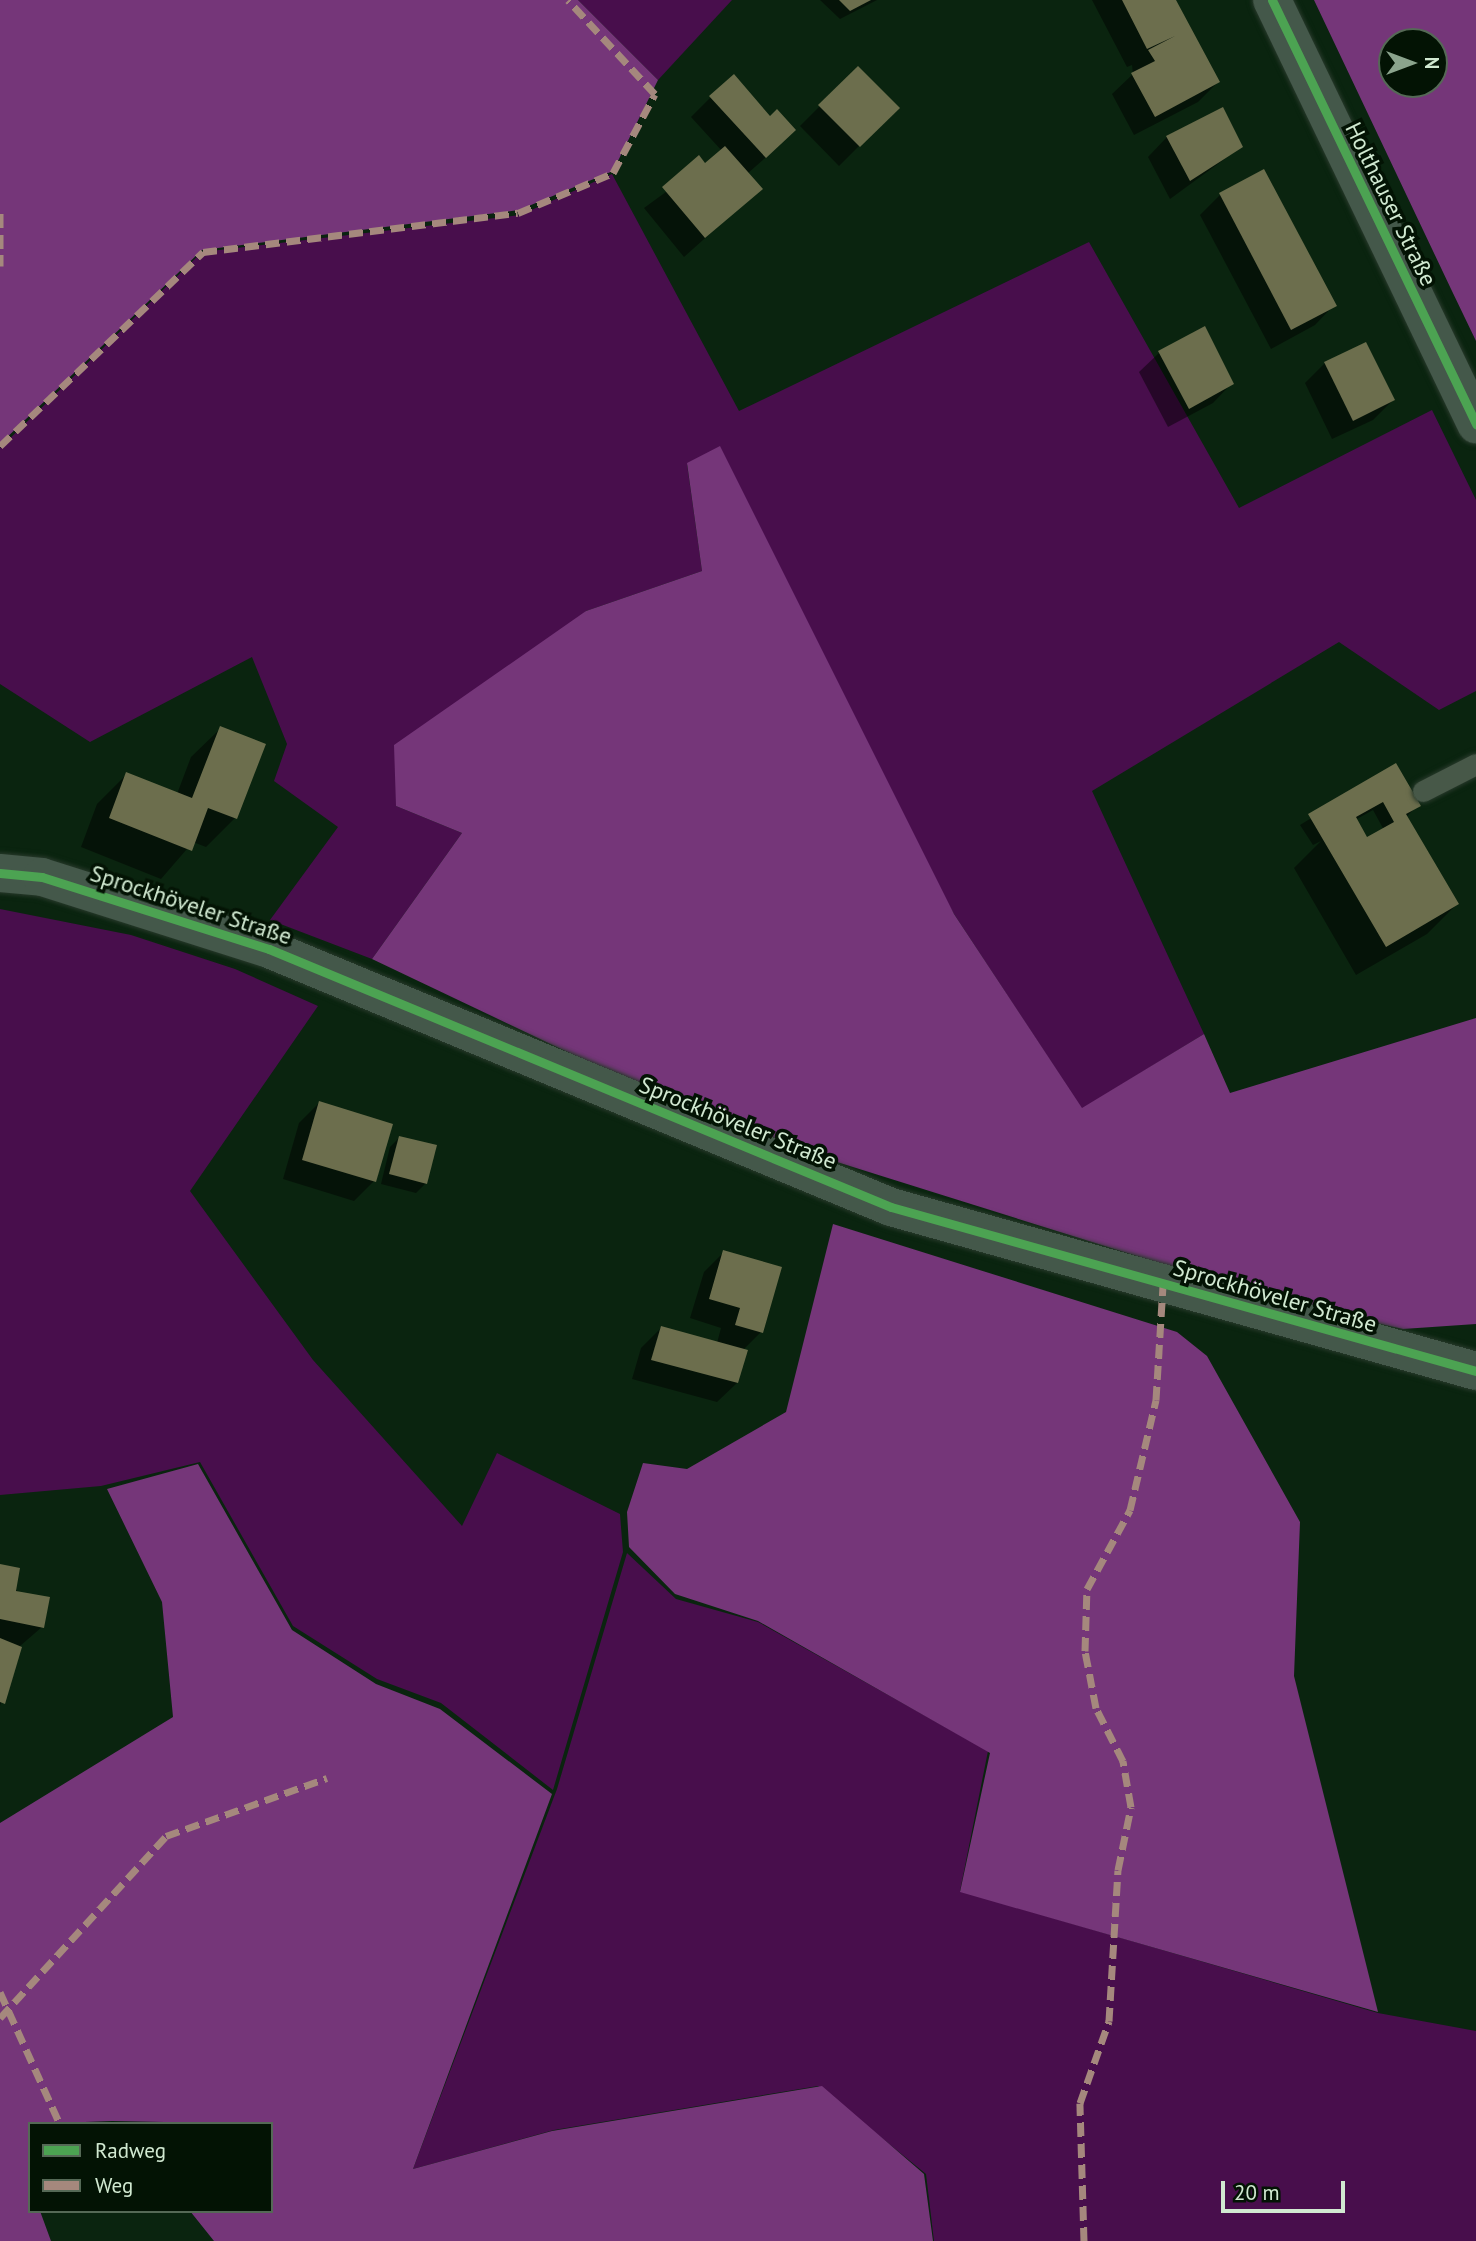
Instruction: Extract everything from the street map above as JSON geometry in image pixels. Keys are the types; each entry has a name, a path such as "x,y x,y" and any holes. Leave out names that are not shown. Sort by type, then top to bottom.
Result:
{"street":[{"name":"Holthauser Straße","path":"1272,0 1476,424"},
{"name":"Sprockhöveler Straße","path":"0,873 42,877 269,949 891,1207 1476,1371"}],"lane":[{"path":"1423,791 1476,764"}],"shaded area":[{"path":"0,0 578,0 658,80 613,171 519,210 202,250 0,444"},
{"path":"578,0 732,0 658,80"},
{"path":"1314,0 1476,0 1476,341"},
{"path":"612,174 739,411 1089,242 1239,508 1432,410 1476,500 1476,691 1439,710 1339,642 1092,791 1204,1034 1082,1109 954,914 687,464 702,571 586,611 396,806 462,833 372,959 270,920 338,827 274,781 287,744 252,657 90,742 0,684 0,448 202,252 520,215"},
{"path":"720,446 954,914 1082,1108 1204,1034 1230,1093 1476,1018 1476,1324 1403,1329 1287,1303 725,1127 372,959 462,833 396,806 394,745 586,611 702,571 687,463"},
{"path":"0,909 131,935 235,969 318,1006 190,1191 313,1360 462,1526 497,1453 620,1514 623,1552 553,1790 441,1703 377,1679 293,1626 200,1462 101,1486 0,1495"},
{"path":"833,1224 1177,1332 1207,1356 1300,1522 1294,1676 1378,2012 960,1892 990,1753 758,1621 675,1594 629,1547 627,1512 643,1463 687,1469 786,1412"},
{"path":"198,1464 292,1630 376,1684 440,1709 552,1794 413,2169 552,2131 822,2086 924,2174 933,2241 214,2241 192,2213 273,2213 273,2122 112,2121 28,2122 28,2213 41,2213 51,2241 0,2241 0,1823 173,1717 162,1602 107,1489"},
{"path":"627,1553 676,1599 758,1622 988,1751 960,1891 1378,2013 1476,2031 1476,2241 934,2241 926,2174 818,2086 554,2130 413,2169 557,1789"}],"building":[{"path":"839,0 871,0 850,11"},
{"path":"1122,0 1176,0 1220,82 1155,117 1131,73 1155,61 1148,50 1175,36 1147,49"},
{"path":"858,66 900,108 860,147 818,105"},
{"path":"734,74 770,116 777,109 796,130 766,158 709,96"},
{"path":"1223,107 1243,147 1190,181 1166,136"},
{"path":"725,146 763,189 705,238 662,187 699,155 705,163"},
{"path":"1264,169 1337,306 1291,330 1219,193"},
{"path":"1205,326 1234,384 1189,409 1158,351"},
{"path":"1366,342 1395,400 1353,421 1324,362"},
{"path":"220,726 266,744 237,819 208,808 192,851 109,818 126,772 192,798"},
{"path":"1396,763 1421,806 1406,814 1459,904 1386,947 1308,814","holes":["1383,802 1394,822 1367,837 1356,817"]},
{"path":"319,1101 393,1124 376,1182 302,1160"},
{"path":"399,1136 437,1145 427,1184 389,1174"},
{"path":"723,1250 782,1267 763,1333 735,1325 740,1308 709,1299"},
{"path":"661,1326 748,1350 738,1383 651,1360"},
{"path":"0,1564 20,1568 16,1591 50,1597 44,1628 0,1619"},
{"path":"0,1638 22,1647 5,1704 0,1702"}],"marked path":[{"path":"0,446 203,252 518,213 613,173 655,94 568,0"},
{"path":"0,213 0,266"},
{"path":"1084,2241 1080,2103 1109,2021 1118,1870 1131,1807 1123,1761 1096,1708 1085,1651 1087,1589 1130,1510 1156,1400 1163,1284"},
{"path":"0,2018 166,1836 327,1778"},
{"path":"0,1992 59,2122"}],"cycle path":[{"path":"1272,0 1476,424"},
{"path":"0,873 42,877 269,949 891,1207 1476,1371"}]}
